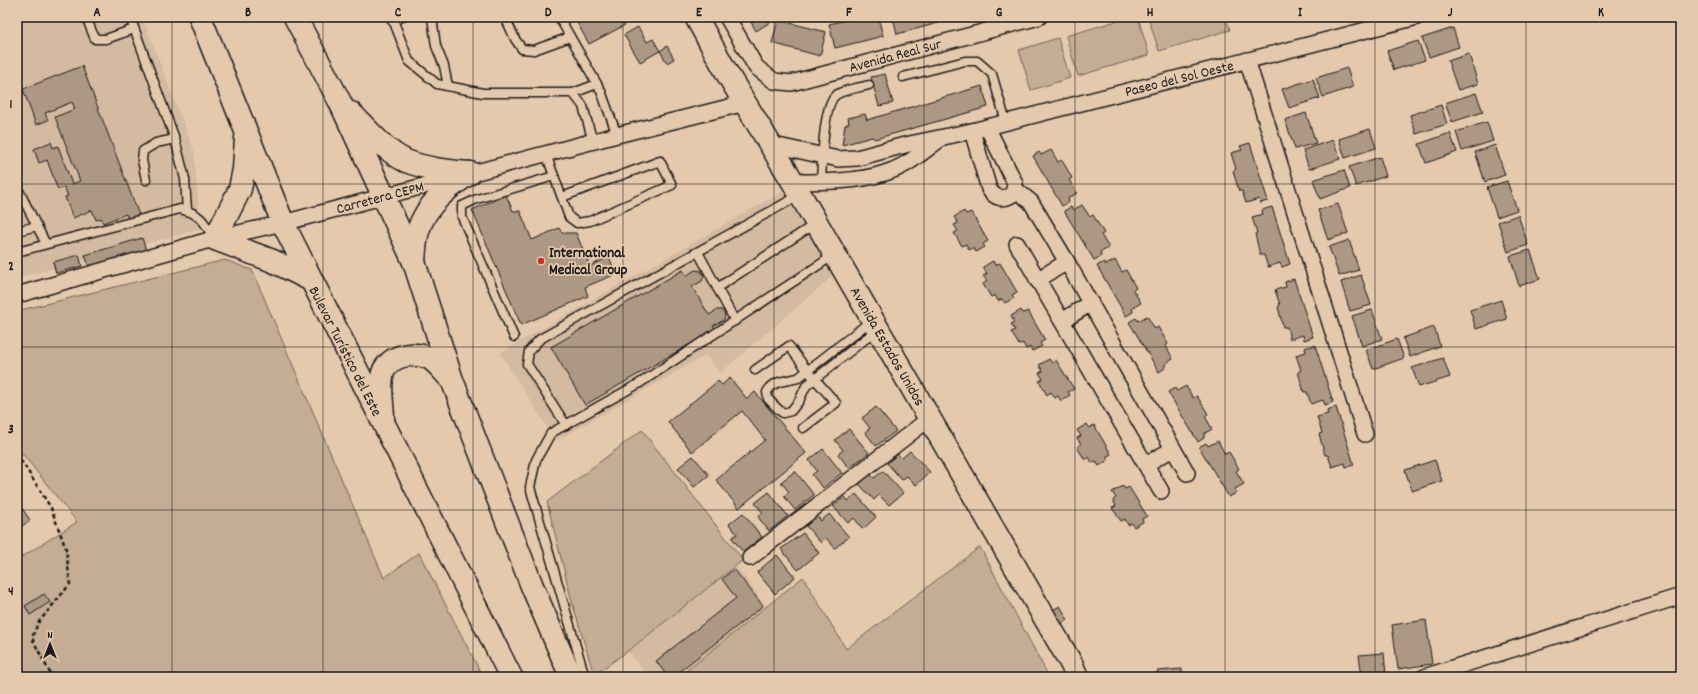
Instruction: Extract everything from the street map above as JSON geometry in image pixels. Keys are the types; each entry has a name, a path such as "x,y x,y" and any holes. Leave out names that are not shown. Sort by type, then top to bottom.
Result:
{"main road":[{"name":"Bulevar Turístico del Este","path":"200,17 282,223 511,677"},
{"path":"294,17 340,102 414,262 452,380 532,586 571,677"},
{"name":"Avenida Estados Unidos","path":"696,17 745,104 797,188 930,418 1072,664 1077,677"},
{"path":"340,102 382,144 405,160 437,170 470,173"},
{"path":"246,133 244,169 240,188 214,239 273,261 309,279"},
{"path":"414,262 418,231 428,210 442,193 470,173"},
{"path":"384,427 381,382 384,371 392,360 406,355 428,358 452,380"}],"street":[{"name":"Avenida Real Sur","path":"727,17 756,67 774,81 790,84 1039,17"},
{"name":"Paseo del Sol Oeste","path":"769,144 822,157 838,159 856,158 905,145 972,131 1417,17"},
{"path":"1247,60 1364,434"},
{"name":"Carretera CEPM","path":"17,295 214,239 384,197 617,135 745,104"},
{"path":"972,131 987,185 992,195 999,198 1008,198 1013,194 1015,183 987,127"},
{"name":"Paseo del Sol Oeste","path":"797,188 821,182 861,178 886,173 916,159 941,138"},
{"path":"856,158 861,178"},
{"path":"1015,189 1031,202 1091,303 1187,473"},
{"path":"1016,244 1162,491"},
{"path":"1037,280 1067,262"},
{"path":"1062,321 1091,303"},
{"path":"750,558 930,418"},
{"path":"1146,464 1173,450"},
{"path":"1424,677 1681,596"}],"lane":[{"path":"86,17 95,39 106,39 134,29"},
{"path":"130,17 175,139 185,179 187,211"},
{"path":"402,17 392,19 409,61 437,84 483,93 573,94 597,84"},
{"path":"432,17 436,46 444,66 448,86"},
{"path":"504,17 515,39 522,48 534,50 570,37"},
{"path":"559,17 597,84 617,135"},
{"path":"903,77 965,61 977,60 992,74 1006,122"},
{"path":"821,182 822,157 830,101 836,95 869,85"},
{"path":"573,94 583,106 592,142"},
{"path":"146,180 142,160 143,151 156,143 175,139"},
{"path":"546,154 569,217 577,224 590,221 672,185 660,161 562,197"},
{"path":"514,337 462,217 462,206 477,199 554,176"},
{"path":"17,187 46,244"},
{"path":"566,425 526,364 529,351 540,340 698,252 797,188"},
{"path":"17,252 169,211 187,211 204,220 214,239"},
{"path":"717,288 817,223"},
{"path":"17,231 37,226"},
{"path":"698,252 735,321"},
{"path":"585,677 530,487 536,460 551,433 640,383 835,254"},
{"path":"875,324 806,386 799,401 791,411 783,412 779,410 768,399 767,392 771,386 779,382 798,378 807,370 875,324"},
{"path":"755,370 789,346 807,370 836,403 804,428"}],"path":[{"path":"17,454 51,508 66,549 70,584 38,623 32,638 52,677"}],"shaded area":[{"path":"17,17 142,17 194,150 200,229 17,278"},
{"path":"1130,17 1138,17 1149,55 1078,76 1066,36"},
{"path":"1148,17 1226,17 1230,30 1159,51"},
{"path":"1058,38 1070,78 1031,90 1019,50"},
{"path":"787,189 839,271 720,373 706,355 556,441 500,353"},
{"path":"225,260 252,270 384,578 419,553 483,677 17,677 17,560 77,522 17,447 17,311"},
{"path":"642,430 743,560 628,651 594,675 572,602 547,502"},
{"path":"980,547 1049,677 679,677 803,577 846,649"},
{"path":"735,565 766,606 679,677 649,677 628,651"}],"building":[{"path":"574,17 620,17 625,25 589,44"},
{"path":"748,17 776,17 777,18 756,31"},
{"path":"860,17 878,17 883,36 835,48 829,24"},
{"path":"893,17 961,17 897,34"},
{"path":"778,20 826,32 820,56 772,43"},
{"path":"638,27 647,42 653,39 660,51 640,62 624,35"},
{"path":"1453,28 1459,47 1429,57 1422,38"},
{"path":"1418,41 1425,60 1394,70 1387,51"},
{"path":"667,46 674,59 667,63 660,51"},
{"path":"1469,54 1478,84 1458,90 1448,61"},
{"path":"82,66 139,215 128,219 126,214 103,223 101,218 96,220 92,210 73,218 65,197 68,196 64,187 58,190 47,160 39,163 34,149 51,142 53,148 58,146 72,184 80,181 55,117 75,109 72,102 45,113 48,120 36,125 23,89"},
{"path":"1347,68 1353,87 1323,97 1316,78"},
{"path":"885,74 893,103 879,106 871,77"},
{"path":"1313,79 1320,98 1289,108 1282,89"},
{"path":"982,86 988,107 875,139 872,137 842,145 845,125 849,123 848,118 865,114 867,120"},
{"path":"1476,93 1483,112 1452,122 1445,103"},
{"path":"1441,105 1447,124 1416,134 1410,115"},
{"path":"1306,113 1316,143 1295,149 1285,120"},
{"path":"1487,122 1493,141 1462,151 1456,132"},
{"path":"1370,129 1376,148 1345,158 1339,139"},
{"path":"1450,133 1457,152 1426,163 1419,144"},
{"path":"1333,140 1340,159 1309,169 1303,150"},
{"path":"1250,143 1268,201 1260,203 1259,199 1246,203 1242,191 1239,191 1233,171 1236,169 1231,153 1242,150 1240,146"},
{"path":"1495,145 1505,175 1485,182 1475,152"},
{"path":"1051,150 1058,162 1062,160 1072,178 1069,180 1077,193 1068,198 1069,202 1062,206 1033,156 1039,152 1041,155"},
{"path":"1380,157 1386,176 1356,186 1349,167"},
{"path":"1344,170 1350,188 1320,199 1313,180"},
{"path":"1507,181 1517,210 1497,217 1487,187"},
{"name":"International Medical Group","path":"506,195 513,211 520,211 532,240 559,228 562,233 576,233 590,266 609,257 616,274 585,287 588,296 521,325 472,210"},
{"path":"1338,204 1348,233 1328,240 1318,210"},
{"path":"1082,205 1090,217 1093,215 1104,233 1101,235 1109,248 1100,252 1101,256 1094,260 1064,211 1071,207 1073,210"},
{"path":"1272,207 1290,264 1282,267 1280,263 1268,267 1264,255 1260,255 1255,234 1257,233 1252,217 1263,214 1262,210"},
{"path":"964,211 966,214 971,212 988,241 983,244 985,247 976,252 973,248 969,250 966,244 962,246 954,233 958,231 954,225 958,223 954,217"},
{"path":"1518,215 1528,245 1508,252 1498,222"},
{"path":"142,238 146,250 89,267 85,255"},
{"path":"1349,240 1359,270 1339,276 1329,247"},
{"path":"1530,250 1540,279 1519,286 1510,256"},
{"path":"79,255 82,266 56,273 53,262"},
{"path":"1115,260 1122,272 1126,270 1136,288 1133,290 1141,303 1132,308 1133,312 1126,316 1097,266 1104,262 1106,265"},
{"path":"993,261 995,265 1000,263 1017,292 1012,295 1014,298 1005,303 1002,299 998,301 995,295 991,297 983,284 987,281 983,276 987,274 983,267"},
{"path":"683,270 686,276 695,270 701,271 704,276 702,281 692,287 709,315 717,310 722,310 725,315 724,320 713,326 716,329 585,405 551,347"},
{"path":"1361,275 1371,305 1350,311 1341,282"},
{"path":"1294,279 1313,337 1304,340 1303,335 1290,339 1287,327 1283,327 1278,307 1280,305 1275,290 1286,287 1285,282"},
{"path":"1501,300 1507,319 1476,329 1470,310"},
{"path":"1021,310 1023,313 1028,311 1045,340 1040,343 1042,346 1032,351 1030,347 1026,349 1023,343 1019,345 1011,332 1015,330 1011,324 1014,322 1011,316"},
{"path":"1372,310 1382,339 1362,346 1352,316"},
{"path":"1147,316 1155,329 1158,327 1168,344 1166,346 1173,359 1165,364 1165,368 1159,372 1129,322 1136,318 1138,321"},
{"path":"1434,327 1440,346 1410,357 1403,338"},
{"path":"1397,339 1404,358 1373,369 1366,350"},
{"path":"1315,345 1333,402 1325,405 1323,400 1311,404 1307,392 1304,392 1298,372 1301,370 1296,355 1306,352 1305,348"},
{"path":"1443,358 1450,377 1419,387 1412,368"},
{"path":"1049,359 1052,363 1056,360 1074,389 1068,392 1070,395 1061,401 1058,396 1055,398 1051,392 1047,395 1039,381 1043,379 1039,373 1043,371 1039,365"},
{"path":"730,378 747,399 755,392 806,453 739,508 716,480 765,440 742,411 692,452 668,422 718,381 722,385"},
{"path":"1186,386 1193,398 1197,396 1208,414 1205,416 1212,429 1204,434 1204,438 1198,442 1168,392 1175,388 1177,391"},
{"path":"876,407 896,431 876,446 865,432 870,428 862,418"},
{"path":"1336,407 1354,465 1346,467 1345,463 1332,467 1328,455 1325,455 1319,434 1322,433 1317,417 1328,414 1327,410"},
{"path":"1087,424 1089,428 1094,425 1111,454 1106,457 1108,460 1099,466 1096,461 1092,463 1089,457 1085,460 1077,447 1081,444 1077,438 1081,436 1077,430"},
{"path":"849,429 869,453 849,468 838,454 843,450 835,440"},
{"path":"1218,441 1225,454 1229,452 1239,469 1236,471 1244,484 1235,489 1236,493 1229,497 1199,447 1206,443 1208,446"},
{"path":"823,449 842,473 823,488 812,475 817,471 809,460"},
{"path":"910,451 930,472 916,485 907,476 902,480 887,463 898,454 902,458"},
{"path":"693,456 709,475 694,487 678,468"},
{"path":"1435,460 1442,481 1412,491 1405,470"},
{"path":"795,471 814,495 795,510 784,496 789,492 781,482"},
{"path":"883,471 903,493 889,505 879,495 874,500 859,484 870,474 874,478"},
{"path":"1123,486 1125,489 1129,487 1147,516 1142,519 1143,522 1134,527 1132,523 1128,525 1125,519 1121,521 1112,508 1116,506 1113,500 1116,498 1112,492"},
{"path":"769,492 788,516 769,531 758,517 763,513 755,503"},
{"path":"856,494 876,517 863,529 854,518 848,523 833,506 845,497 848,501"},
{"path":"19,504 30,520 17,530 17,506"},
{"path":"743,513 762,537 743,552 732,538 737,534 729,524"},
{"path":"829,514 849,537 835,548 826,538 821,543 806,526 817,516 821,521"},
{"path":"803,533 819,553 798,570 781,549"},
{"path":"777,555 795,577 775,594 757,572"},
{"path":"734,569 763,606 672,677 668,677 656,661 736,598 722,579"},
{"path":"44,594 50,602 30,615 25,606"},
{"path":"1060,606 1068,620 1060,624 1052,610"},
{"path":"1426,620 1432,664 1398,669 1392,625"},
{"path":"1384,653 1386,675 1362,677 1359,655"},
{"path":"1182,669 1182,677 1158,677 1157,671"}],"place":[{"name":"International Medical Group","path":"541,261"}]}
